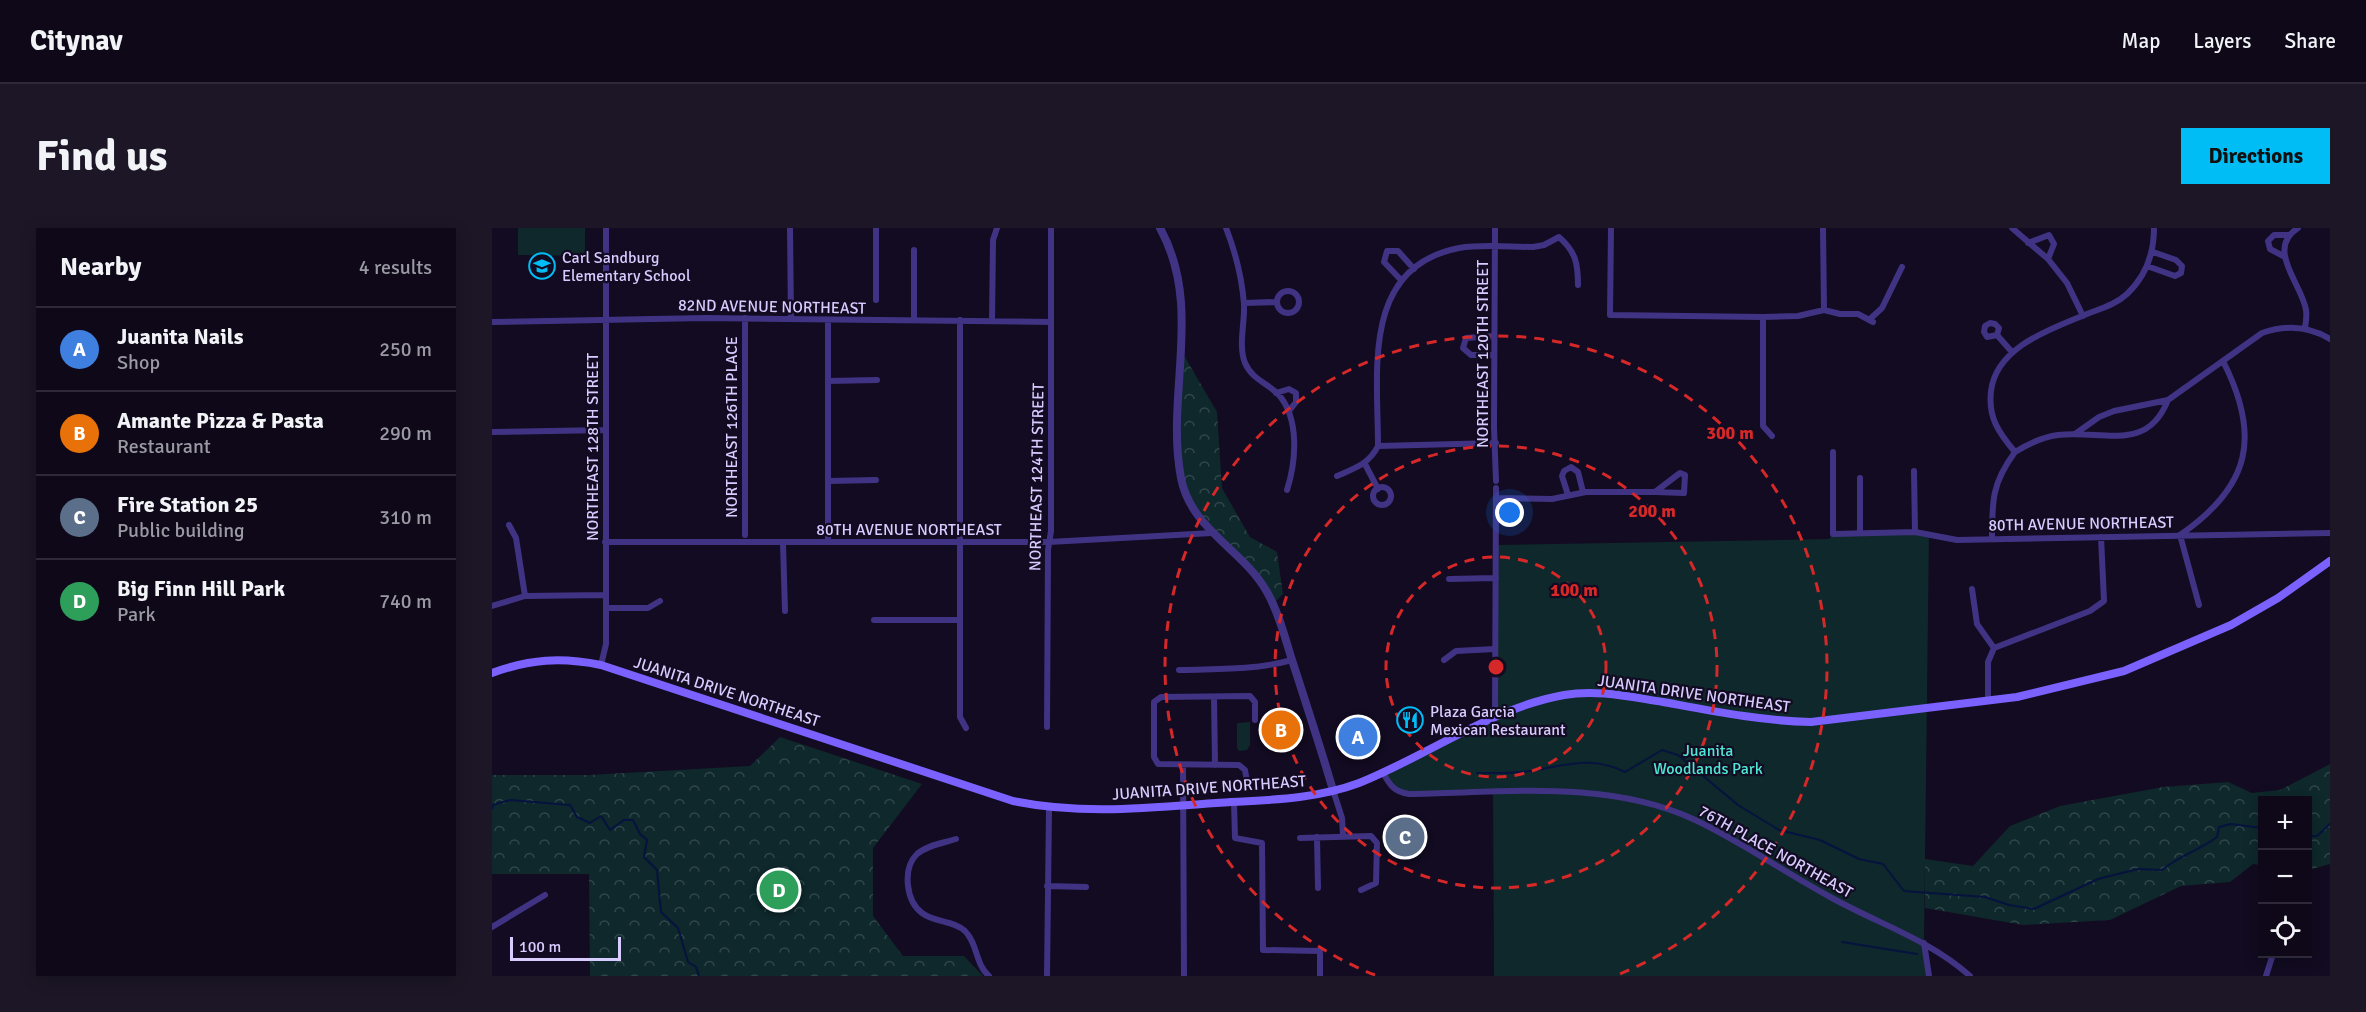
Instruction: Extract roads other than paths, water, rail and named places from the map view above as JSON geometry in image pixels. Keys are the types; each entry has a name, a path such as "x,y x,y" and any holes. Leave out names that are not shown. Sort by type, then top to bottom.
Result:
{"main road":[{"name":"JUANITA DRIVE NORTHEAST","path":"492,673 531,660 574,660 601,665 1013,801 1048,808 1129,809 1296,798 1333,790 1383,773 1495,718 1549,698 1610,693 1788,721 1830,720 2036,693 2090,680 2166,655 2231,625 2278,598 2330,561"}],"street":[{"name":"NORTHEAST 128TH STREET","path":"601,665 606,644 606,228"},
{"path":"790,228 791,319"},
{"path":"876,228 876,300"},
{"path":"992,321 993,240 997,228"},
{"name":"NORTHEAST 124TH STREET","path":"1047,727 1051,531 1051,228"},
{"path":"1160,228 1177,267 1183,304 1179,419 1181,480 1194,511 1212,533 1252,570 1274,606 1342,818 1343,836"},
{"path":"1226,228 1236,260 1244,303 1242,350 1245,363 1259,382 1276,393 1289,411 1293,426 1293,468 1287,490"},
{"name":"NORTHEAST 120TH STREET","path":"1495,228 1495,718"},
{"path":"1611,228 1610,315 1763,317 1798,316 1824,310 1840,314 1858,314 1872,320 1882,308 1902,267"},
{"path":"1824,228 1824,310"},
{"path":"2012,228 2048,259 2067,284 2082,316"},
{"path":"2015,452 2000,434 1990,409 1992,383 1998,368 2012,352 2034,338 2114,304 2127,294 2147,266 2153,252 2154,228"},
{"path":"2298,228 2290,235 2285,257 2306,311 2305,328"},
{"path":"2028,243 2049,235 2054,244 2048,259"},
{"path":"2285,257 2270,249 2268,241 2274,235 2290,235"},
{"path":"1337,476 1365,464 1373,457 1378,446 1379,337 1388,301 1401,280 1414,269 1446,251 1463,248 1533,247 1544,245 1559,237 1571,248 1578,262 1578,285"},
{"path":"914,250 914,320"},
{"path":"1401,280 1384,262 1387,251 1398,251 1414,269"},
{"path":"2147,266 2175,276 2181,273 2182,266 2178,261 2153,252"},
{"path":"1244,303 1276,302"},
{"path":"1763,317 1763,426 1772,435"},
{"name":"82ND AVENUE NORTHEAST","path":"492,322 545,323 605,319 745,318 828,321 1051,322"},
{"name":"NORTHEAST 126TH PLACE","path":"745,318 745,535"},
{"path":"960,320 960,717 966,728"},
{"path":"828,321 828,542"},
{"path":"2075,434 2099,417 2114,411 2168,400 2262,333 2305,328 2330,339"},
{"path":"1997,335 2012,352"},
{"path":"1494,336 1466,338 1463,348 1471,355 1494,355"},
{"path":"2199,605 2180,535 2212,511 2222,499 2234,481 2245,442 2243,407 2239,392 2223,361"},
{"path":"828,381 877,380"},
{"path":"1276,393 1289,389 1296,393 1296,402 1289,411"},
{"path":"1992,538 1994,491 2005,466 2015,452 2042,439 2075,434 2128,435 2143,432 2162,417 2168,400"},
{"path":"492,432 606,430"},
{"path":"1378,446 1496,443"},
{"name":"80TH AVENUE NORTHEAST","path":"1833,452 1833,534 1915,532 1957,540 2330,533"},
{"path":"1365,464 1378,489"},
{"path":"1568,495 1563,473 1571,467 1578,472 1583,492"},
{"path":"1914,471 1915,532"},
{"path":"1496,498 1552,499 1583,492 1684,493 1685,475 1680,472 1655,492"},
{"path":"1860,478 1860,533"},
{"path":"828,481 876,480"},
{"path":"509,525 516,538 525,596"},
{"name":"80TH AVENUE NORTHEAST","path":"605,542 1049,542 1212,533"},
{"path":"1988,701 1988,662 1994,648 2101,605 2105,597 2101,537"},
{"path":"783,543 785,611"},
{"path":"1449,579 1496,578"},
{"path":"1972,589 1977,624 1994,648"},
{"path":"492,606 525,596 606,595"},
{"path":"606,608 648,608 660,601"},
{"path":"874,620 960,621"},
{"path":"1444,660 1456,651 1495,649"},
{"path":"1179,670 1233,669 1273,665 1292,660"},
{"path":"1214,697 1215,765"},
{"path":"1248,782 1245,770 1239,765 1157,763 1154,757 1154,702 1157,698 1253,698 1256,720"},
{"path":"1183,765 1184,976"},
{"name":"76TH PLACE NORTHEAST","path":"1383,773 1398,793 1570,792 1617,797 1664,808 1716,831 1833,899 1924,943 1970,976"},
{"path":"1234,802 1235,838 1262,843 1263,950 1320,951 1320,976"},
{"path":"1047,976 1048,808"},
{"path":"1300,838 1371,836 1377,843 1376,883 1361,890"},
{"path":"1317,837 1318,888"},
{"path":"956,839 925,849 916,855 909,873 911,900 923,915 958,926 967,933 980,965 989,976"},
{"path":"1047,886 1086,887"},
{"path":"492,927 546,895"},
{"path":"1924,943 1929,976"},
{"path":"2266,976 2272,958"}],"waterway":[{"path":"1477,773 1516,773 1577,763 1601,764 1625,772 1662,750 1678,755 1738,805 1779,830 1820,840 1859,859 1883,864 1904,891 1985,897 2009,905 2034,909 2098,879 2138,869 2162,870 2217,837 2219,827 2231,824 2258,827"},
{"path":"492,809 493,805 510,800 570,805 577,817 590,823 601,816 610,830 624,820 633,820 640,834 647,840 644,857 657,870 661,912 678,928 688,962 696,967 699,976"},
{"path":"2312,836 2317,836 2330,824"},
{"path":"1842,942 1917,954"}],"place":[{"name":"Carl Sandburg Elementary School","path":"542,266"},
{"name":"Plaza Garcia Mexican Restaurant","path":"1410,720"},
{"name":"Amante Pizza & Pasta","path":"1281,730"},
{"name":"Juanita Nails","path":"1358,737"},
{"name":"Fire Station 25","path":"1405,837"},
{"name":"Big Finn Hill Park","path":"779,890"}],"park label":[{"name":"Juanita Woodlands Park","path":"1708,759"}]}
